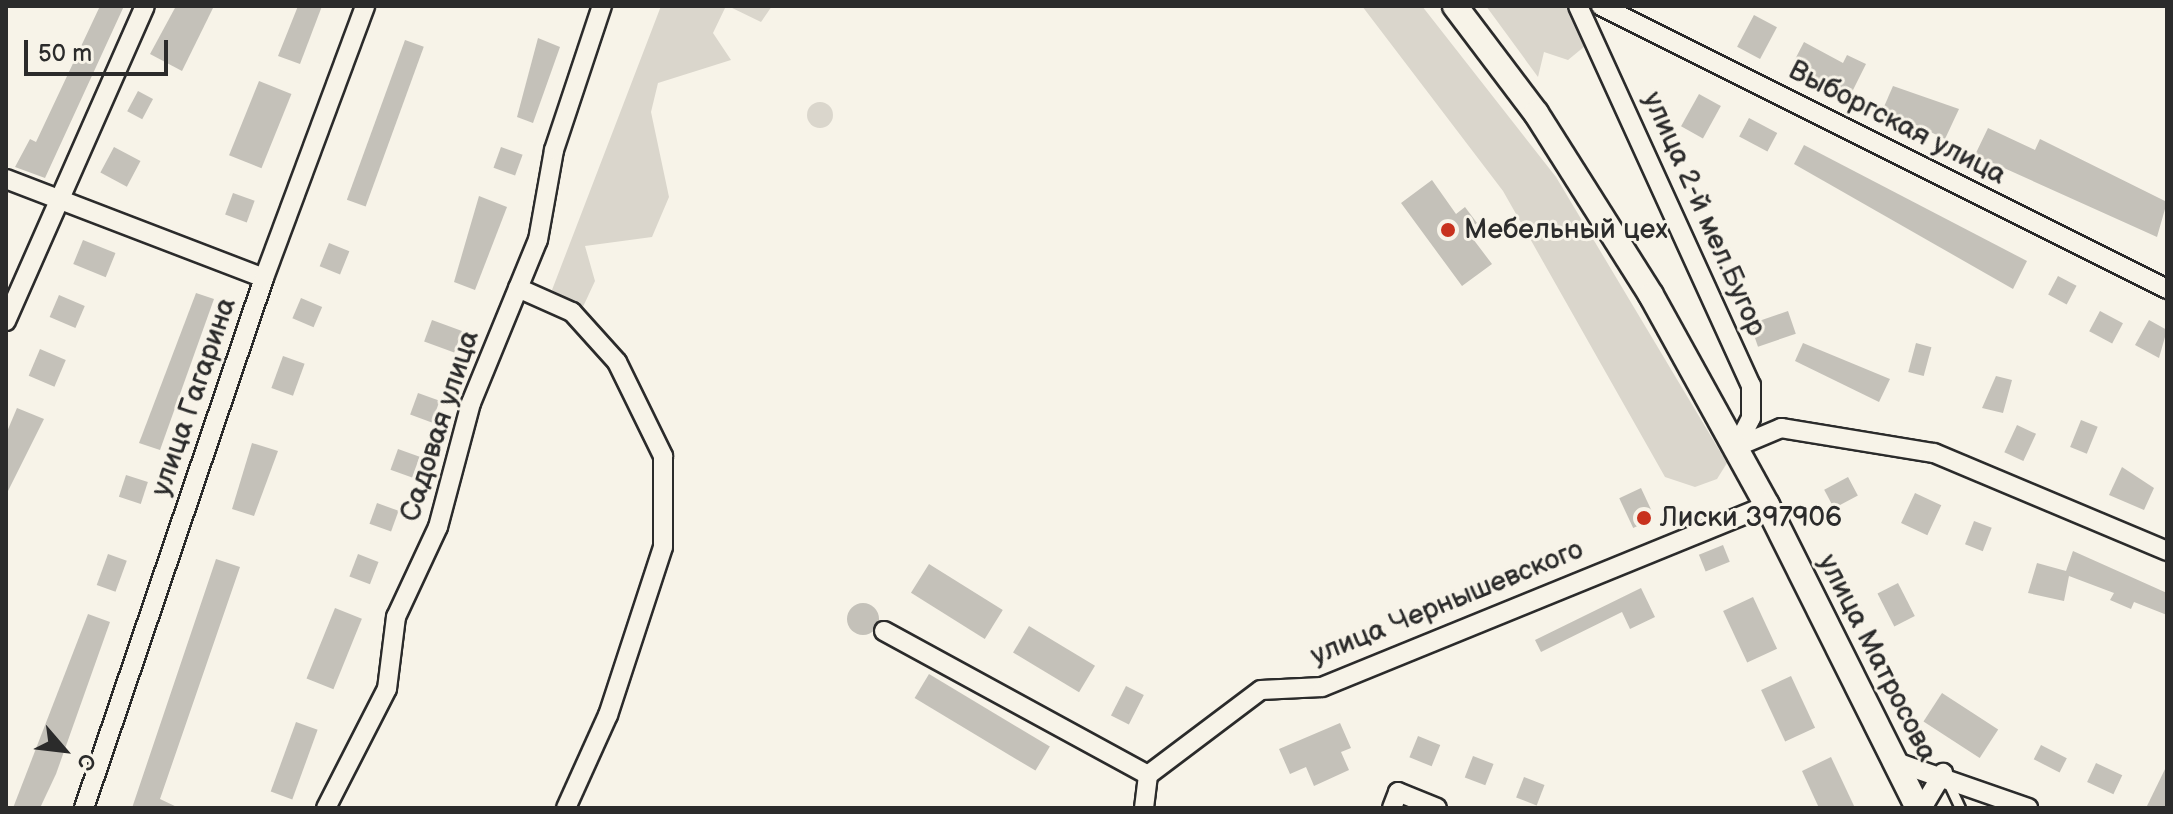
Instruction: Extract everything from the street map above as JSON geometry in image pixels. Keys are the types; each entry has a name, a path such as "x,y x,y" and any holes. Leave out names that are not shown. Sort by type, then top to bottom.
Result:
{"main road":[{"name":"улица Матросова","path":"1455,6 1536,113 1736,447 1920,808"}],"street":[{"path":"6,321 55,196 145,6"},
{"name":"улица Гагарина","path":"84,808 264,278 365,6"},
{"name":"Садовая улица","path":"326,808 387,689 396,617 438,527 471,403 538,240 554,150 602,6"},
{"name":"улица 2-й мел.Бугор","path":"1578,6 1751,385 1751,418 1736,447"},
{"name":"Выборгская улица","path":"1601,6 2167,289"},
{"path":"6,179 264,278"},
{"path":"518,288 572,312 617,362 663,456 663,547 608,715 566,808"},
{"path":"1736,447 1781,428 1934,453 2167,551"},
{"name":"улица Чернышевского","path":"1148,775 1261,690 1322,687 1767,505"},
{"path":"884,631 1148,775 1144,808"},
{"path":"1896,762 1943,773 2028,808"},
{"path":"1920,808 1943,773"},
{"path":"1392,808 1398,792 1437,808"}],"lane":[{"path":"1943,773 1960,808"}],"shaded area":[{"path":"661,6 726,6 713,33 731,60 658,83 651,112 669,197 652,237 585,246 595,281 582,309 552,290"},
{"path":"728,6 772,6 761,22"},
{"path":"1362,6 1422,6 1556,177 1727,463 1717,479 1695,487 1665,477 1503,191"},
{"path":"1486,6 1567,6 1585,46 1568,60 1544,52 1538,77"},
{"path":"820,102 830,105 833,115 830,125 820,128 810,125 807,115 810,105"}],"building":[{"path":"100,6 124,6 45,178 15,167 30,139 36,142"},
{"path":"176,6 214,6 182,71 150,54"},
{"path":"298,6 322,6 300,64 278,56"},
{"path":"1754,15 1777,27 1760,59 1737,47"},
{"path":"538,38 560,47 533,123 517,117"},
{"path":"405,40 424,47 366,207 347,200"},
{"path":"1804,42 1843,63 1847,55 1866,64 1849,98 1790,69"},
{"path":"259,81 291,94 261,168 229,155"},
{"path":"1893,86 1959,109 1945,139 1883,109"},
{"path":"138,91 153,99 142,119 127,111"},
{"path":"1699,94 1721,106 1703,138 1681,126"},
{"path":"1749,118 1777,133 1767,152 1739,137"},
{"path":"1988,128 2035,150 2040,139 2167,202 2157,237 1975,155"},
{"path":"1804,145 2027,261 2013,289 1794,164"},
{"path":"114,147 140,161 127,187 100,173"},
{"path":"501,147 523,155 515,176 493,168"},
{"path":"1432,180 1456,214 1465,207 1477,223 1467,231 1492,264 1462,286 1401,203"},
{"path":"233,193 255,201 247,222 225,215"},
{"path":"479,196 507,207 475,290 454,282"},
{"path":"83,240 115,253 106,277 73,264"},
{"path":"329,243 349,251 340,274 320,266"},
{"path":"2058,276 2077,286 2067,304 2048,295"},
{"path":"196,293 214,299 160,450 139,443"},
{"path":"59,295 85,306 75,328 50,317"},
{"path":"301,298 322,307 314,327 292,318"},
{"path":"1788,311 1796,334 1758,347 1750,324"},
{"path":"2100,311 2123,323 2112,344 2089,331"},
{"path":"432,320 462,331 454,353 424,342"},
{"path":"2149,320 2167,330 2159,358 2135,345"},
{"path":"1803,343 1890,379 1879,402 1795,361"},
{"path":"1916,343 1931,347 1924,376 1908,372"},
{"path":"40,349 66,360 54,387 29,376"},
{"path":"283,356 305,364 293,396 271,388"},
{"path":"1996,376 2012,380 2003,413 1982,408"},
{"path":"418,393 440,401 432,422 410,415"},
{"path":"17,408 44,419 6,495 6,434"},
{"path":"2081,420 2098,427 2087,454 2070,447"},
{"path":"2017,425 2036,434 2023,461 2004,452"},
{"path":"252,443 278,451 254,516 232,509"},
{"path":"398,449 420,457 412,478 390,470"},
{"path":"2122,467 2154,488 2144,510 2109,495"},
{"path":"126,475 148,482 141,504 119,497"},
{"path":"1848,477 1858,496 1834,508 1824,490"},
{"path":"1641,488 1655,518 1633,528 1619,498"},
{"path":"1915,493 1941,505 1927,535 1901,523"},
{"path":"377,503 399,511 391,532 369,524"},
{"path":"1974,521 1992,528 1983,551 1965,544"},
{"path":"1723,545 1730,562 1706,571 1699,555"},
{"path":"2073,551 2167,593 2167,615 2134,602 2131,609 2110,600 2114,593 2069,576 2064,601 2028,593 2037,563 2066,571"},
{"path":"108,554 127,561 116,592 97,585"},
{"path":"358,554 379,562 370,584 349,576"},
{"path":"216,559 240,567 160,799 179,808 132,808"},
{"path":"929,564 1003,610 985,639 911,593"},
{"path":"1898,583 1915,616 1894,626 1878,593"},
{"path":"1641,588 1655,617 1630,629 1622,612 1541,652 1535,640"},
{"path":"1753,597 1777,649 1747,663 1723,611"},
{"path":"863,603 874,608 879,619 874,630 863,635 852,630 847,619 852,608"},
{"path":"335,608 362,619 333,689 307,678"},
{"path":"88,614 110,622 56,774 40,808 13,808"},
{"path":"1029,626 1095,666 1079,692 1013,653"},
{"path":"929,674 1050,747 1035,771 915,698"},
{"path":"1791,676 1815,728 1785,742 1761,690"},
{"path":"1126,686 1144,695 1129,724 1111,715"},
{"path":"1942,693 1998,729 1980,758 1923,722"},
{"path":"296,722 318,730 292,799 271,792"},
{"path":"1340,723 1351,748 1341,752 1349,770 1314,786 1306,767 1290,774 1279,749"},
{"path":"1418,736 1440,745 1432,766 1409,757"},
{"path":"2041,745 2067,758 2060,772 2034,759"},
{"path":"1473,756 1494,764 1485,785 1465,777"},
{"path":"1831,757 1855,808 1819,808 1802,771"},
{"path":"2096,763 2122,775 2113,794 2087,782"},
{"path":"2167,765 2167,808 2146,808"},
{"path":"1524,777 1545,785 1537,805 1516,798"}],"place":[{"name":"Мебельный цех","path":"1448,230"},
{"name":"Лиски 397906","path":"1644,518"}]}
